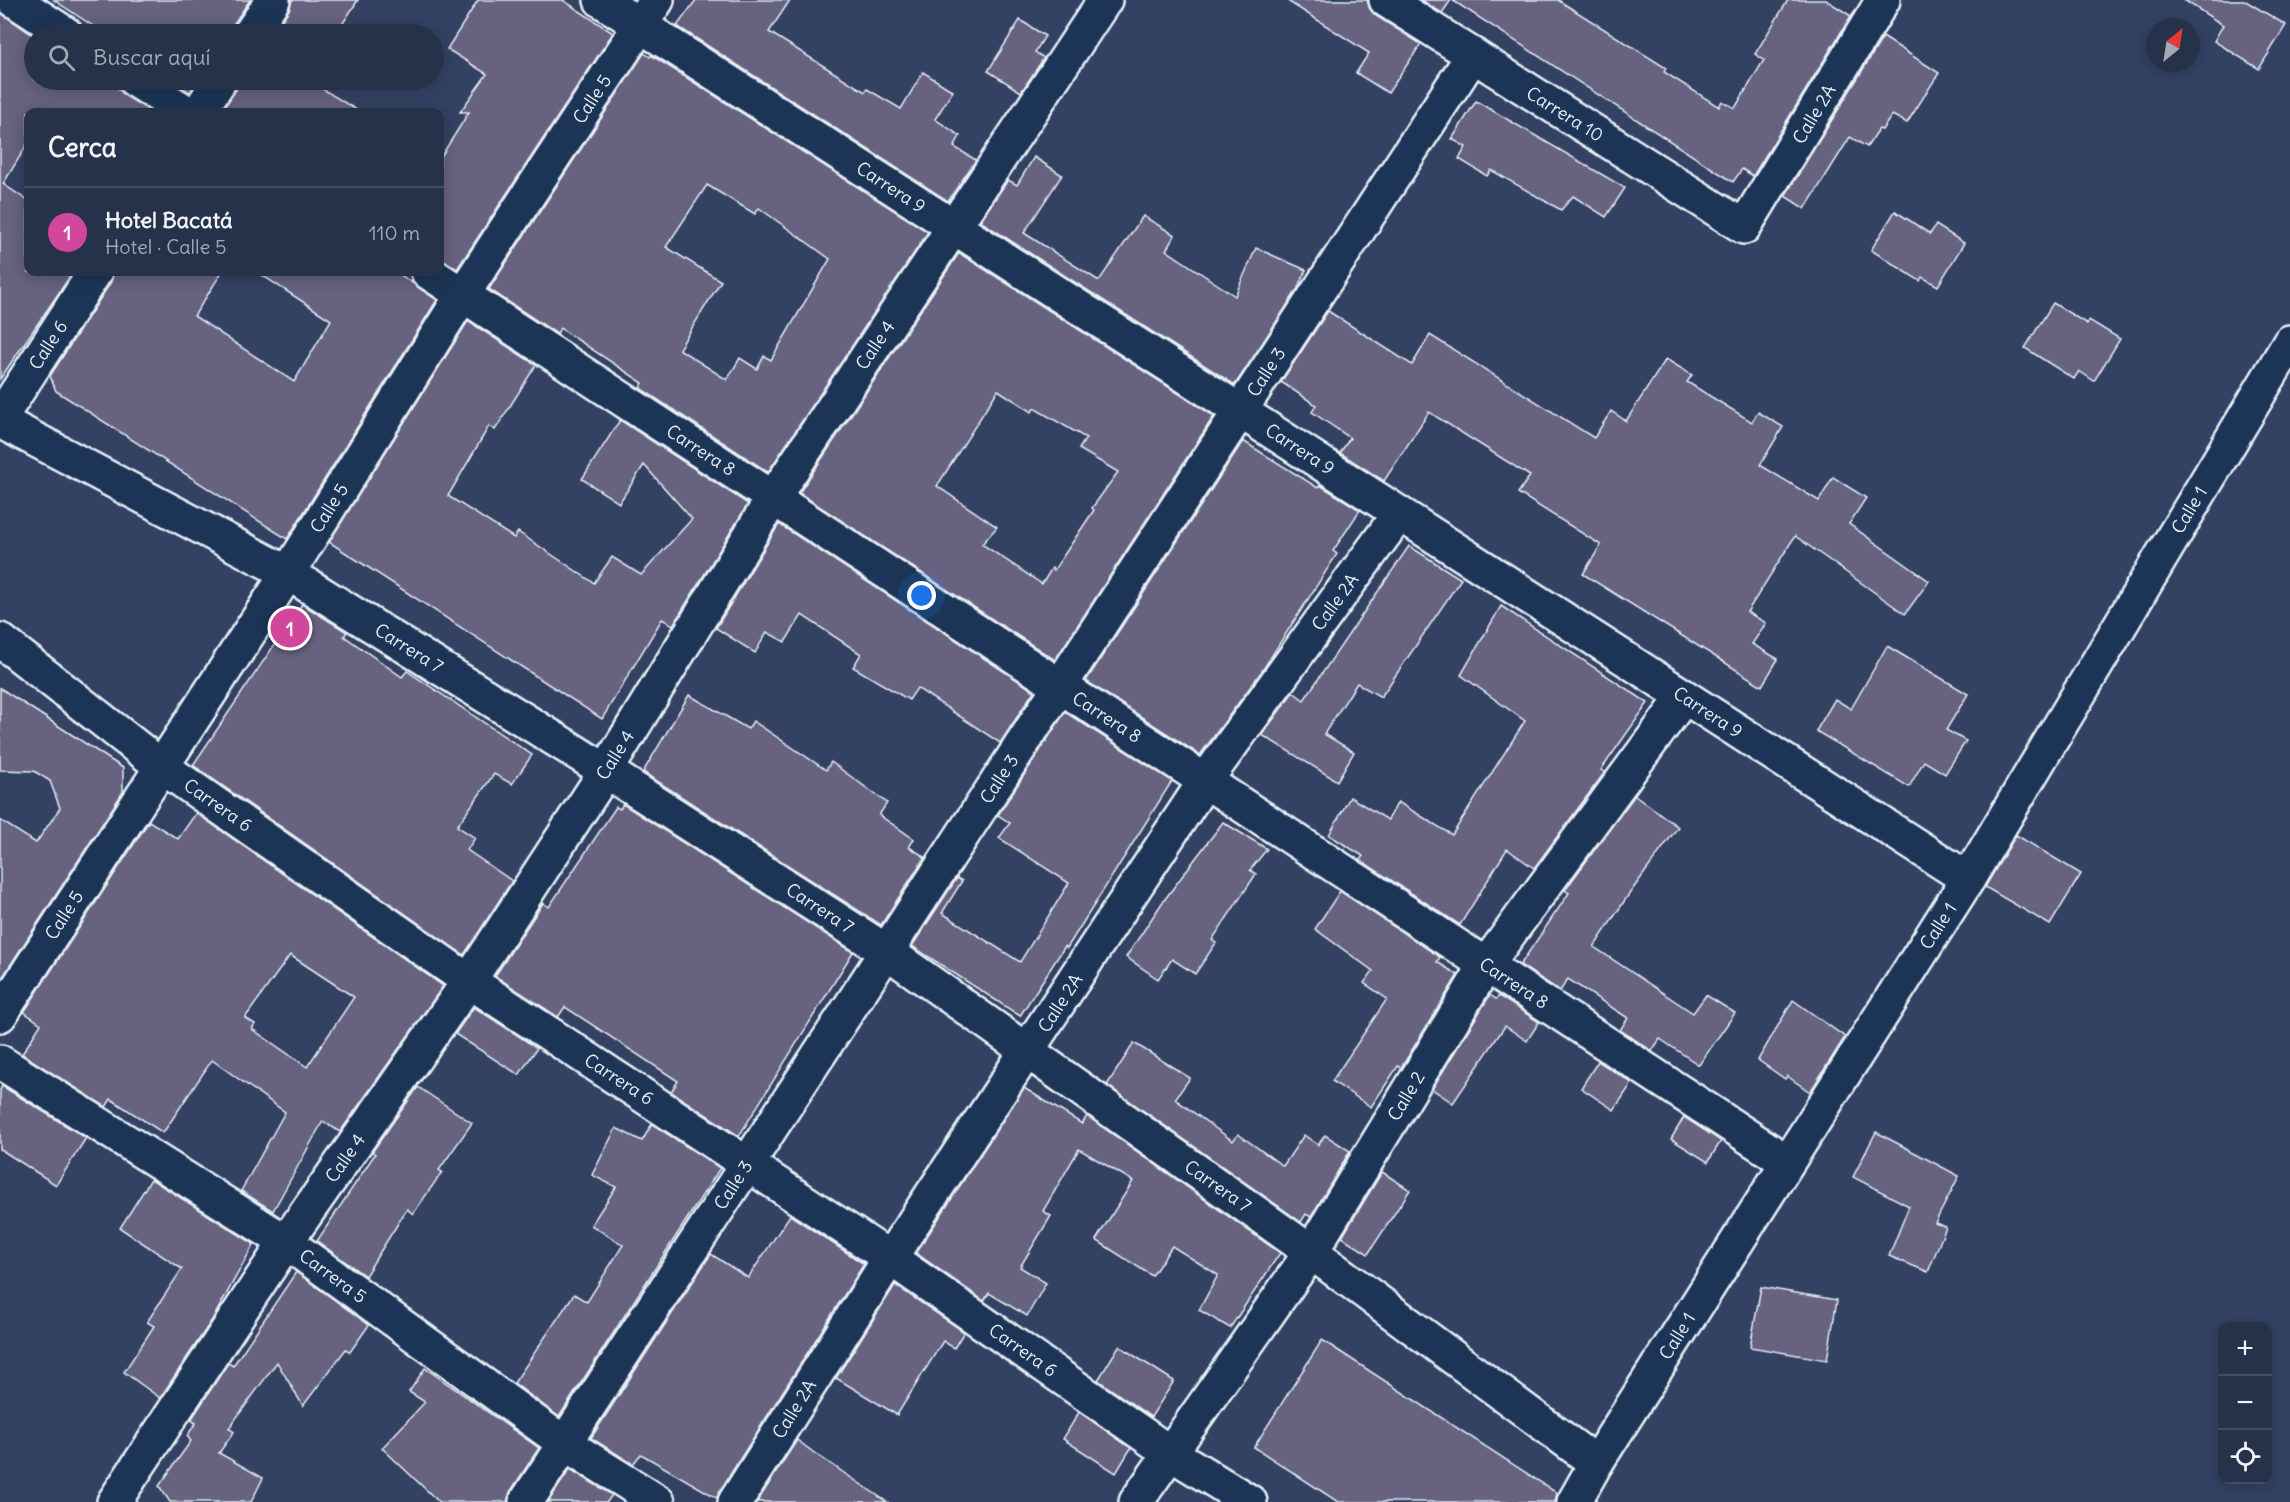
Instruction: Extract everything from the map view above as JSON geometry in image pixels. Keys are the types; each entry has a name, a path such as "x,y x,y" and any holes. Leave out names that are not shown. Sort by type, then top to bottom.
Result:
{"street":[{"path":"14,0 51,24"},
{"path":"257,24 273,0"},
{"name":"Carrera 9","path":"601,0 649,13 954,227 1968,879"},
{"name":"Calle 4","path":"114,1502 286,1242 469,981 606,771 773,498 1105,0"},
{"name":"Carrera 10","path":"1386,0 1744,227"},
{"name":"Calle 2A","path":"1744,227 1882,0"},
{"name":"Calle 5","path":"0,1015 288,573 463,294 649,13"},
{"name":"Calle 3","path":"526,1502 1473,55"},
{"path":"151,90 180,108"},
{"path":"202,108 213,90"},
{"name":"Calle 6","path":"0,419 92,276"},
{"name":"Carrera 8","path":"434,276 1787,1162"},
{"name":"Calle 1","path":"1574,1502 1596,1462 1968,879 2290,342"},
{"name":"Carrera 7","path":"0,419 288,573 606,771 886,951 1311,1252 1596,1462"},
{"name":"Calle 2A","path":"735,1502 890,1258 1205,781 1399,514"},
{"name":"Carrera 6","path":"0,640 161,766 469,981 890,1258 1170,1453 1250,1502"},
{"name":"Calle 2","path":"1136,1502 1311,1252 1486,965 1684,697"},
{"name":"Carrera 5","path":"0,1062 286,1242 564,1443 658,1502"}],"building":[{"path":"54,0 250,0 234,24 90,24"},
{"path":"292,0 358,0 342,24 279,24 289,10"},
{"path":"478,0 563,0 613,33 457,269 444,260 444,152 469,112 460,112 487,74 447,49"},
{"path":"696,0 790,0 769,32 865,92 867,89 901,109 923,72 953,91 935,119 960,136 954,147 976,160 948,201 677,26"},
{"path":"1286,0 1367,0 1376,16 1421,44 1388,93 1356,73 1369,53"},
{"path":"1421,0 1451,0 1442,13"},
{"path":"1452,0 1558,0 1666,68 1664,72 1719,107 1722,101 1735,108 1764,60 1755,54 1788,0 1826,0 1851,16 1753,176 1742,169 1733,182"},
{"path":"2184,0 2244,0 2286,25 2259,69 2214,41 2223,25"},
{"path":"0,12 24,29 24,90 120,90 125,96 145,108 24,108 24,150 3,184 24,198 24,276 70,276 0,379"},
{"path":"1020,20 1045,36 1035,52 1044,58 1021,92 988,71"},
{"path":"1883,37 1939,73 1907,123 1892,115 1867,147 1850,137 1805,209 1785,196"},
{"path":"644,53 650,57 651,55 928,232 768,472 640,388 643,383 560,328 557,334 489,289","holes":["707,185 755,214 759,208 830,259 771,360 764,356 757,369 740,358 727,380 679,349 721,281 666,247"]},
{"path":"236,90 324,90 354,108 224,108"},
{"path":"1476,101 1625,188 1606,217 1573,196 1561,210 1491,170 1487,176 1459,159 1466,147 1452,139"},
{"path":"1034,157 1062,175 1024,233 1099,281 1143,216 1175,235 1166,250 1235,296 1256,248 1306,270 1297,290 1235,385 980,221 1008,180 1017,185"},
{"path":"1895,211 1930,234 1936,225 1964,243 1938,286 1922,277 1920,281 1871,250"},
{"path":"959,253 1214,416 1055,660 799,493","holes":["998,390 1032,412 1034,408 1086,438 1079,449 1118,472 1092,508 1094,510 1054,570 1052,568 1042,584 982,544 997,527 937,486"]},
{"path":"112,276 219,276 194,316 294,382 331,320 263,276 402,276 437,300 287,539 56,391 50,376 111,282"},
{"path":"2053,303 2087,324 2089,320 2120,339 2094,381 2079,371 2074,379 2025,348"},
{"path":"1328,311 1412,365 1430,335 1594,438 1611,411 1626,421 1666,359 1692,375 1687,382 1752,422 1758,412 1783,427 1760,465 1819,501 1833,477 1866,498 1849,524 1929,581 1905,614 1795,536 1747,612 1766,623 1752,644 1778,659 1762,686 1583,574 1601,545 1518,493 1530,476 1429,412 1384,481 1340,453 1350,438 1312,412 1316,405 1281,382"},
{"path":"468,321 536,365 495,430 489,426 448,496 514,538 518,532 594,583 612,557 641,575 692,519 644,465 619,503 582,479 620,420 748,504 673,625 662,619 602,719 329,542"},
{"path":"1243,441 1318,488 1320,485 1360,510 1333,551 1337,554 1262,671 1200,755 1086,681"},
{"path":"779,524 1034,691 1000,743 917,688 909,700 853,667 861,654 802,615 785,642 767,632 755,653 716,628"},
{"path":"1409,546 1461,579 1381,697 1357,683 1324,734 1354,752 1337,781 1262,735 1293,692 1304,700"},
{"path":"302,604 347,632 344,636 402,677 407,671 532,755 512,784 494,774 457,826 475,838 467,850 512,881 464,955 193,765"},
{"path":"1501,606 1648,703 1601,770 1605,772 1534,868 1507,849 1460,925 1360,860 1363,856 1329,835 1350,797 1388,820 1398,802 1452,835 1525,721 1461,675"},
{"path":"1887,646 1968,694 1946,730 1966,741 1945,774 1924,761 1909,787 1816,731 1835,699 1851,709"},
{"path":"0,688 123,768 123,792 0,981 0,820 36,843 60,808 50,781 34,771 0,770"},
{"path":"689,695 748,729 753,721 826,770 831,762 887,803 879,815 914,839 909,847 925,857 881,925 643,772"},
{"path":"1065,712 1172,781 1067,948 1065,946 1020,1016 912,946 957,878 962,881 942,913 1020,962 1069,883 999,838 1010,823 998,815"},
{"path":"1635,795 1678,827 1594,947 1693,1013 1706,995 1735,1013 1699,1065 1660,1039 1652,1051 1620,1030 1628,1018 1568,979 1560,991 1520,965 1569,893 1565,890"},
{"path":"623,804 853,952 739,1136 671,1092 678,1081 565,1007 558,1017 495,976 543,903 549,907 616,807 620,809"},
{"path":"196,813 443,986 340,1132 323,1121 273,1211 241,1191 285,1112 212,1060 163,1133 111,1099 106,1107 22,1054 41,1024 24,1012 149,821 178,839","holes":["290,955 354,997 307,1067 252,1029 255,1024 245,1018"]},
{"path":"1223,822 1267,849 1250,870 1256,874 1212,940 1216,943 1195,974 1172,959 1158,979 1126,957 1162,903"},
{"path":"2016,835 2081,874 2050,925 1985,887"},
{"path":"1340,891 1440,957 1437,962 1458,975 1401,1068 1398,1066 1371,1107 1332,1081 1387,999 1364,983 1373,971 1315,929"},
{"path":"1490,995 1496,999 1499,996 1539,1022 1527,1041 1505,1026 1453,1103 1432,1089"},
{"path":"1793,1000 1845,1037 1810,1092 1787,1076 1785,1079 1758,1060"},
{"path":"474,1007 537,1048 519,1075 455,1034"},
{"path":"1134,1043 1190,1078 1175,1099 1233,1141 1238,1134 1283,1166 1304,1135 1318,1145 1325,1135 1350,1151 1311,1217 1306,1214 1301,1222 1107,1085"},
{"path":"1598,1061 1632,1083 1614,1110 1581,1088"},
{"path":"2,1086 86,1138 56,1185 0,1149 0,1090"},
{"path":"418,1087 472,1123 439,1170 442,1172 413,1214 407,1209 365,1276 317,1241 375,1154 372,1152"},
{"path":"1024,1088 1082,1124 1087,1116 1280,1253 1230,1328 1199,1310 1218,1275 1172,1246 1152,1276 1096,1240 1133,1181 1079,1149 1043,1211 1051,1216 1020,1267 1046,1283 1027,1316 989,1293 984,1301 916,1253"},
{"path":"1684,1117 1721,1141 1708,1162 1671,1139"},
{"path":"652,1124 720,1168 559,1417 514,1383 574,1294 587,1302 623,1245 591,1225 616,1187 592,1175 616,1128 642,1141"},
{"path":"1876,1132 1959,1176 1935,1223 1946,1227 1928,1272 1889,1256 1909,1206 1853,1177"},
{"path":"1382,1172 1410,1190 1368,1254 1342,1237"},
{"path":"151,1179 254,1244 212,1320 160,1398 124,1372 154,1326 147,1322 182,1269 120,1228"},
{"path":"790,1215 864,1264 717,1498 641,1454 633,1464 591,1438 711,1254 748,1278"},
{"path":"296,1272 369,1325 350,1352 346,1349 303,1406 277,1362 229,1428 234,1432 219,1453 263,1478 251,1502 170,1502 159,1486 191,1441 187,1436 196,1423 191,1420 228,1363 233,1366"},
{"path":"895,1285 964,1332 954,1348 943,1341 897,1415 836,1378"},
{"path":"1761,1287 1837,1300 1827,1360 1750,1347"},
{"path":"1322,1340 1557,1493 1555,1502 1338,1502 1254,1447"},
{"path":"1119,1346 1174,1381 1151,1417 1098,1380"},
{"path":"425,1368 539,1448 510,1492 507,1502 439,1502 382,1448 425,1402 409,1392"},
{"path":"1079,1412 1131,1448 1116,1473 1063,1439"},
{"path":"797,1440 813,1452 887,1502 757,1502"},
{"path":"570,1469 612,1495 607,1502 548,1502"}],"place":[{"name":"Hotel Bacatá","path":"290,628"}]}
